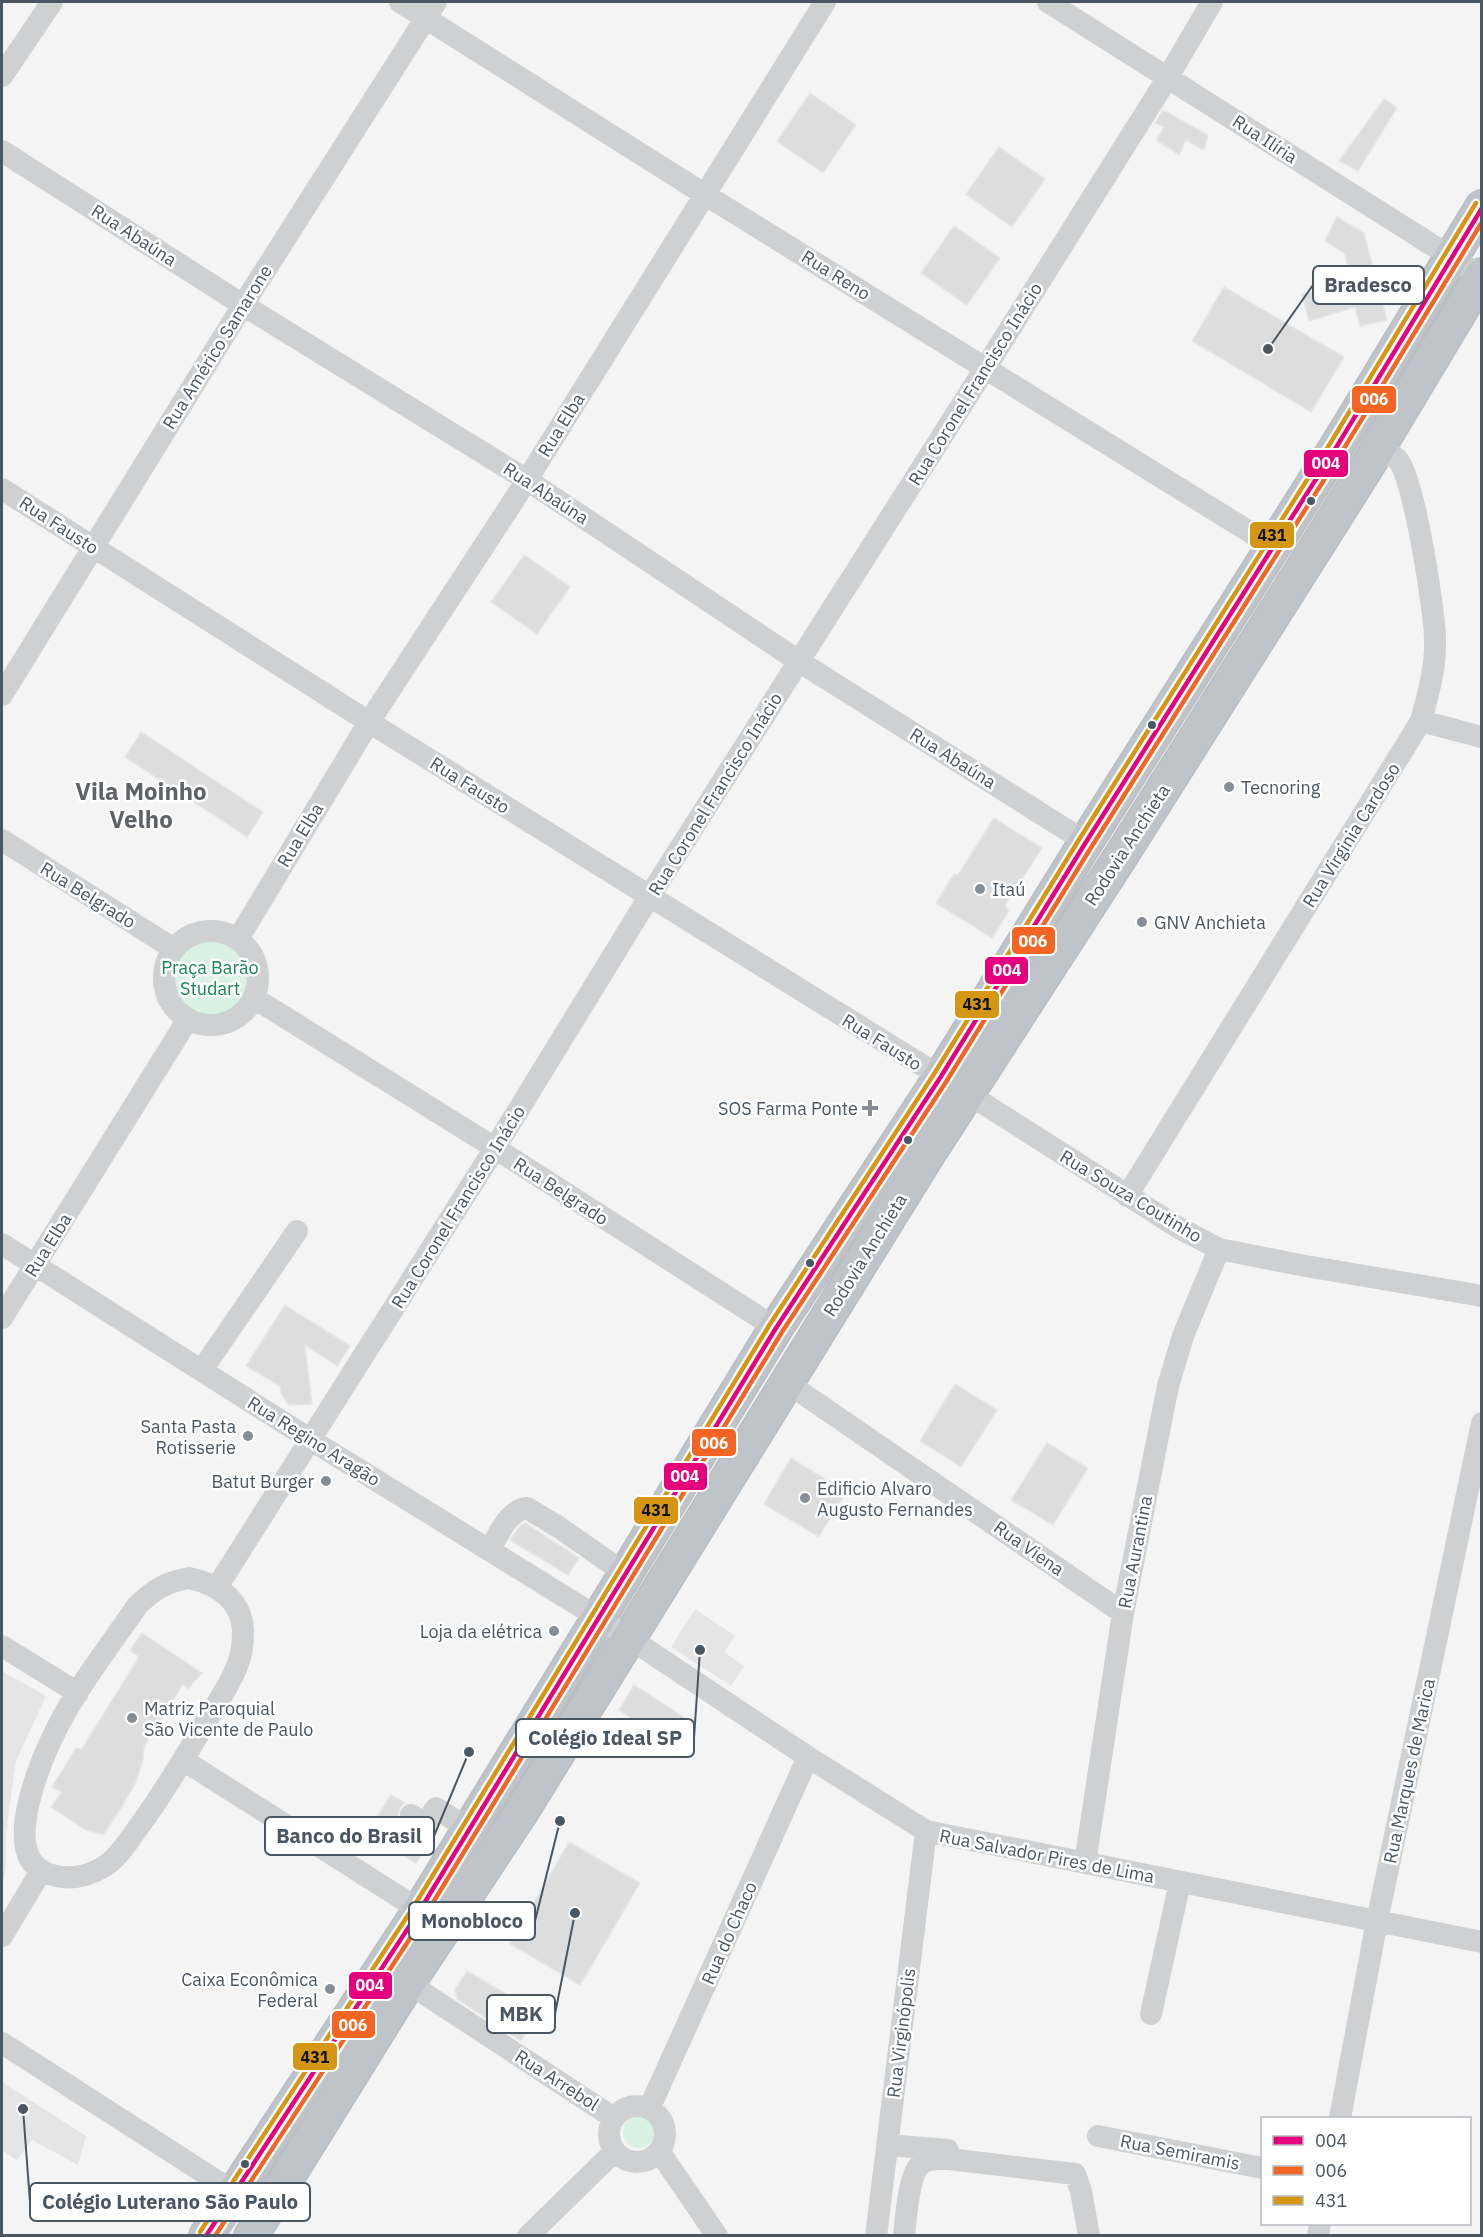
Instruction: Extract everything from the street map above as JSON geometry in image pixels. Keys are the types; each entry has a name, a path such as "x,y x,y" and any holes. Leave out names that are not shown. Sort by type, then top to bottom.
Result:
{"highway":[{"name":"Rodovia Anchieta","path":"251,2235 408,1983 522,1811 786,1382 1086,842 1274,547 1482,207"},
{"name":"Rodovia Anchieta","path":"206,2235 420,1910 776,1328 1119,859 1379,447 1481,276"}],"street":[{"path":"2,76 52,2"},
{"name":"Rua Reno","path":"400,2 431,10 704,194 1274,547"},
{"name":"Rua Elba","path":"238,939 369,722 527,480 825,2"},
{"name":"Rua Ilíria","path":"1048,2 1481,276"},
{"name":"Rua Coronel Francisco Inácio","path":"217,1587 495,1148 649,897 986,367 1212,2"},
{"name":"Rua Américo Samarone","path":"2,695 243,305 431,10"},
{"name":"Rua Abaúna","path":"2,151 243,305 527,480 800,662 1086,842"},
{"name":"Rua Virginia Cardoso","path":"1127,1196 1421,721 1434,670 1435,638 1430,600 1417,519 1406,473 1398,459 1379,447"},
{"name":"Rua Fausto","path":"2,489 369,722 953,1085"},
{"path":"1421,721 1482,737"},
{"name":"Rua Belgrado","path":"2,840 174,949"},
{"path":"211,931 225,933 238,939 247,948 258,972 258,985 254,998 247,1009 225,1023 212,1025 188,1019 175,1008 167,995 164,979 166,963 174,949 197,933 211,931"},
{"name":"Rua Belgrado","path":"254,998 495,1148 776,1328"},
{"name":"Rua Elba","path":"2,1318 188,1019"},
{"name":"Rua Souza Coutinho","path":"953,1085 1127,1196 1218,1249 1482,1296"},
{"path":"202,1370 297,1231"},
{"name":"Rua Regino Aragão","path":"2,1244 311,1440 628,1636"},
{"name":"Rua Aurantina","path":"1085,1863 1123,1612 1168,1386 1183,1336 1218,1249"},
{"name":"Rua Viena","path":"786,1382 1123,1612"},
{"name":"Rua Marques de Marica","path":"1340,2117 1377,1921 1482,1423"},
{"path":"490,1550 510,1516 520,1509 527,1508 561,1528 626,1574"},
{"path":"189,1578 217,1587 231,1600 237,1610 243,1627 243,1643 234,1672 183,1760 127,1844 106,1866 74,1878 56,1877 41,1871 26,1853 23,1839 24,1819 31,1791 44,1757 60,1723 78,1693 137,1606 153,1590 170,1581 189,1578"},
{"name":"Rua Salvador Pires de Lima","path":"628,1636 808,1757 926,1831 1482,1942"},
{"path":"2,1646 78,1693"},
{"name":"Rua do Chaco","path":"649,2109 808,1757"},
{"path":"183,1760 420,1910"},
{"path":"411,1815 424,1824 436,1808 470,1830"},
{"name":"Rua Virginópolis","path":"876,2235 926,1831"},
{"path":"2,1936 41,1871"},
{"path":"1151,2014 1180,1882"},
{"name":"Rua Arrebol","path":"408,1983 615,2118"},
{"path":"2,2043 234,2192"},
{"path":"640,2106 649,2109 656,2113 664,2127 665,2136 659,2151 648,2160 634,2162 620,2156 615,2151 610,2138 615,2118 630,2107 640,2106"},
{"name":"Rua Semiramis","path":"1098,2136 1261,2168"},
{"path":"887,2145 1004,2155"},
{"path":"528,2235 615,2151"},
{"path":"659,2151 717,2235"},
{"path":"904,2235 913,2175 924,2162 933,2159 949,2159 1075,2174 1081,2191 1089,2235"}],"shaded area":[{"path":"695,1609 735,1636 724,1652 744,1666 731,1686 671,1647"},
{"path":"2,1671 46,1696 16,1761 6,1832 6,1866 2,1889"},
{"path":"2,2082 86,2136 78,2165 32,2140 17,2160 2,2150"}],"green space":[{"name":"Praça Barão Studart","path":"210,939 225,942 242,956 249,978 246,993 232,1010 210,1017 195,1014 178,1000 171,978 174,963 188,946"},
{"path":"639,2116 650,2121 655,2132 650,2143 639,2148 628,2143 623,2132 628,2121"}],"building":[{"path":"810,93 856,125 823,173 777,141"},
{"path":"1384,99 1397,108 1358,171 1339,161"},
{"path":"1163,110 1208,135 1204,150 1186,140 1179,155 1156,140 1164,127 1155,123"},
{"path":"999,147 1045,179 1012,227 966,194"},
{"path":"1337,217 1364,233 1387,320 1360,326 1355,307 1309,321 1302,294 1326,289 1326,283 1350,277 1345,254 1325,241"},
{"path":"954,226 1000,258 967,305 921,273"},
{"path":"1224,287 1344,357 1311,412 1192,341"},
{"path":"524,555 570,587 537,634 491,602"},
{"path":"141,732 263,812 247,837 125,757"},
{"name":"Itaú","path":"994,818 1042,848 1005,905 1009,911 992,938 936,903 954,874 958,875"},
{"path":"285,1305 350,1346 337,1366 305,1345 312,1404 289,1405 281,1394 280,1386 246,1366"},
{"path":"955,1384 997,1410 961,1467 920,1441"},
{"path":"1047,1443 1088,1468 1053,1525 1011,1500"},
{"name":"Edificio Alvaro Augusto Fernandes","path":"791,1458 846,1492 819,1537 764,1504"},
{"path":"525,1523 579,1558 568,1575 510,1540 519,1527"},
{"name":"Matriz Paroquial São Vicente de Paulo","path":"142,1633 202,1673 188,1689 183,1684 144,1746 143,1760 136,1782 121,1808 104,1834 96,1833 86,1830 51,1807 62,1792 52,1787 76,1748 82,1749 139,1657 130,1650"},
{"path":"634,1685 685,1718 671,1745 619,1710"},
{"path":"391,1795 405,1803 400,1807 398,1814 403,1826 418,1836 433,1838 416,1863 367,1832"},
{"path":"569,1842 640,1883 580,1985 510,1944"},
{"path":"467,1971 537,2012 521,2041 457,1999 455,1989"}],"transit line":[{"name":"431","path":"200,2232 414,1906 770,1324 934,1074 1080,838 1331,442 1476,203"},
{"name":"004","path":"206,2236 420,1910 776,1328 940,1078 1086,842 1337,446 1482,208"},
{"name":"006","path":"215,2236 426,1914 782,1332 946,1082 1092,846 1343,450 1482,222"}],"place":[{"name":"Bradesco","path":"1268,349"},
{"name":"Tecnoring","path":"1229,787"},
{"name":"Itaú","path":"980,889"},
{"name":"GNV Anchieta","path":"1142,922"},
{"name":"SOS Farma Ponte","path":"870,1108"},
{"name":"Santa Pasta Rotisserie","path":"248,1436"},
{"name":"Batut Burger","path":"326,1481"},
{"name":"Edificio Alvaro Augusto Fernandes","path":"805,1498"},
{"name":"Loja da elétrica","path":"554,1631"},
{"name":"Colégio Ideal SP","path":"700,1650"},
{"name":"Matriz Paroquial São Vicente de Paulo","path":"132,1718"},
{"name":"Banco do Brasil","path":"469,1752"},
{"name":"Monobloco","path":"560,1821"},
{"name":"MBK","path":"575,1913"},
{"name":"Caixa Econômica Federal","path":"330,1989"},
{"name":"Colégio Luterano São Paulo","path":"23,2109"}],"district":[{"name":"Vila Moinho Velho","path":"141,805"}]}
